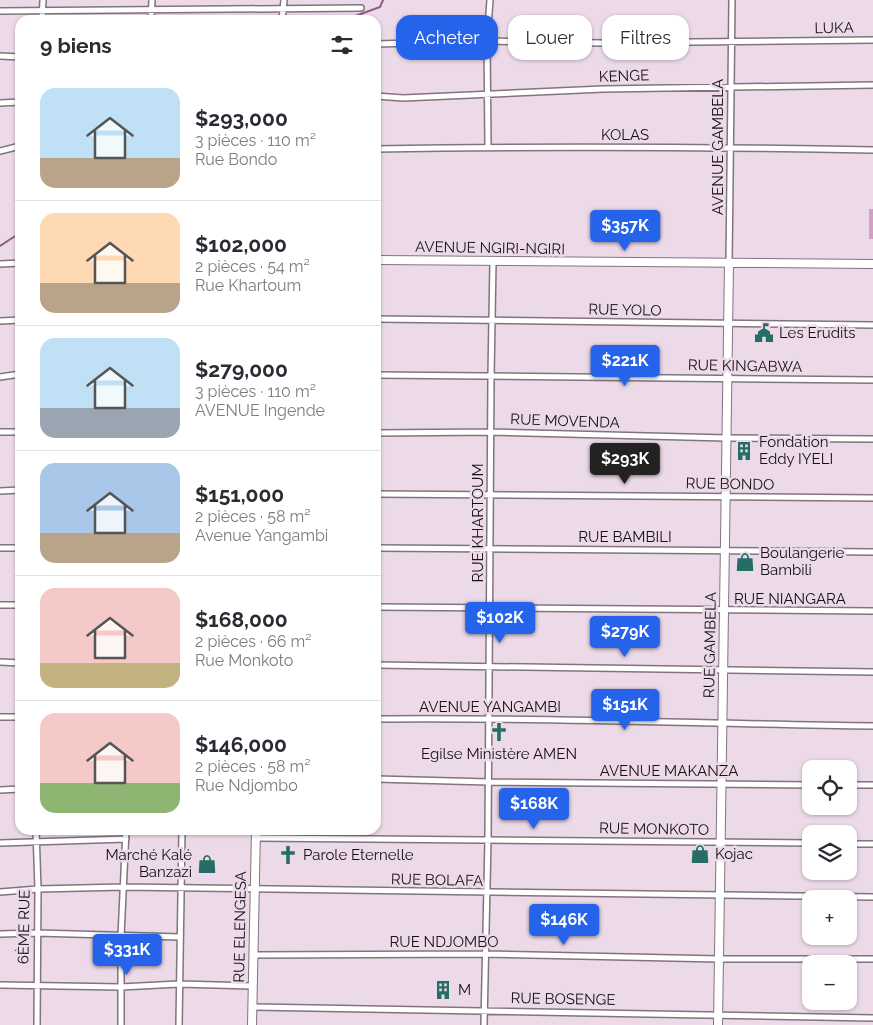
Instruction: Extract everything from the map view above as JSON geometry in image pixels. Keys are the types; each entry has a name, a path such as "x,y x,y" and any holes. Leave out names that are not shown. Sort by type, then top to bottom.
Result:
{"street":[{"path":"43,0 43,15"},
{"path":"152,0 152,15"},
{"path":"283,15 284,0"},
{"path":"489,15 490,0"},
{"name":"AVENUE GAMBELA","path":"729,264 732,0"},
{"path":"0,11 361,8"},
{"name":"LUKA","path":"498,42 873,40"},
{"name":"LUKA","path":"381,44 396,44"},
{"path":"0,56 15,57"},
{"path":"488,60 488,147"},
{"name":"KENGE","path":"381,96 403,98 602,89 730,86 873,85"},
{"path":"0,103 15,102"},
{"path":"0,151 15,147"},
{"name":"KOLAS","path":"381,149 488,147 873,150"},
{"name":"AVENUE NGIRI-NGIRI","path":"381,260 873,264"},
{"name":"RUE KHARTOUM","path":"484,1025 489,782 490,376 493,262"},
{"path":"0,264 15,263"},
{"name":"RUE GAMBELA","path":"718,1025 723,784 722,670 729,264"},
{"name":"RUE YOLO","path":"381,319 873,325"},
{"path":"0,321 15,320"},
{"path":"0,377 15,375"},
{"name":"RUE KINGABWA","path":"381,375 873,380"},
{"path":"0,432 15,432"},
{"name":"RUE MOVENDA","path":"381,433 491,432 726,438 873,439"},
{"path":"0,491 15,490"},
{"name":"RUE BONDO","path":"381,494 873,498"},
{"path":"0,548 15,548"},
{"name":"RUE BAMBILI","path":"381,548 873,552"},
{"path":"0,605 15,605"},
{"name":"RUE NIANGARA","path":"381,607 873,611"},
{"path":"0,662 15,663"},
{"path":"381,665 873,672"},
{"path":"0,717 15,717"},
{"name":"AVENUE YANGAMBI","path":"381,719 488,718 873,726"},
{"name":"AVENUE MAKANZA","path":"381,779 802,785"},
{"path":"857,785 873,785"},
{"path":"0,790 15,789"},
{"name":"6ÈME RUE","path":"36,835 38,889 37,1025"},
{"path":"121,1025 121,936 126,835"},
{"path":"179,1025 182,835"},
{"name":"RUE ELENGESA","path":"252,1025 256,835"},
{"name":"RUE MONKOTO","path":"302,835 802,843"},
{"path":"0,843 126,839"},
{"path":"857,844 873,844"},
{"name":"RUE BOLAFA","path":"0,892 123,887 873,898"},
{"path":"0,934 37,933 180,937"},
{"name":"RUE NDJOMBO","path":"254,956 486,954 720,959 873,959"},
{"path":"0,985 121,987 179,984 253,986"},
{"name":"RUE BOSENGE","path":"253,1007 873,1018"}],"shaded area":[{"path":"869,209 873,209 873,239 869,239"}],"waterway":[{"path":"358,15 380,7 383,0"},
{"path":"0,246 15,236"}],"place":[{"name":"Les Erudits","path":"764,333"},
{"name":"Fondation Eddy IYELI","path":"744,451"},
{"name":"Boulangerie Bambili","path":"745,562"},
{"name":"Egilse Ministère AMEN","path":"499,732"},
{"name":"Kojac","path":"700,854"},
{"name":"Parole Eternelle","path":"288,855"},
{"name":"Marché Kalé Banzazi","path":"207,864"},
{"name":"M","path":"443,990"}]}
